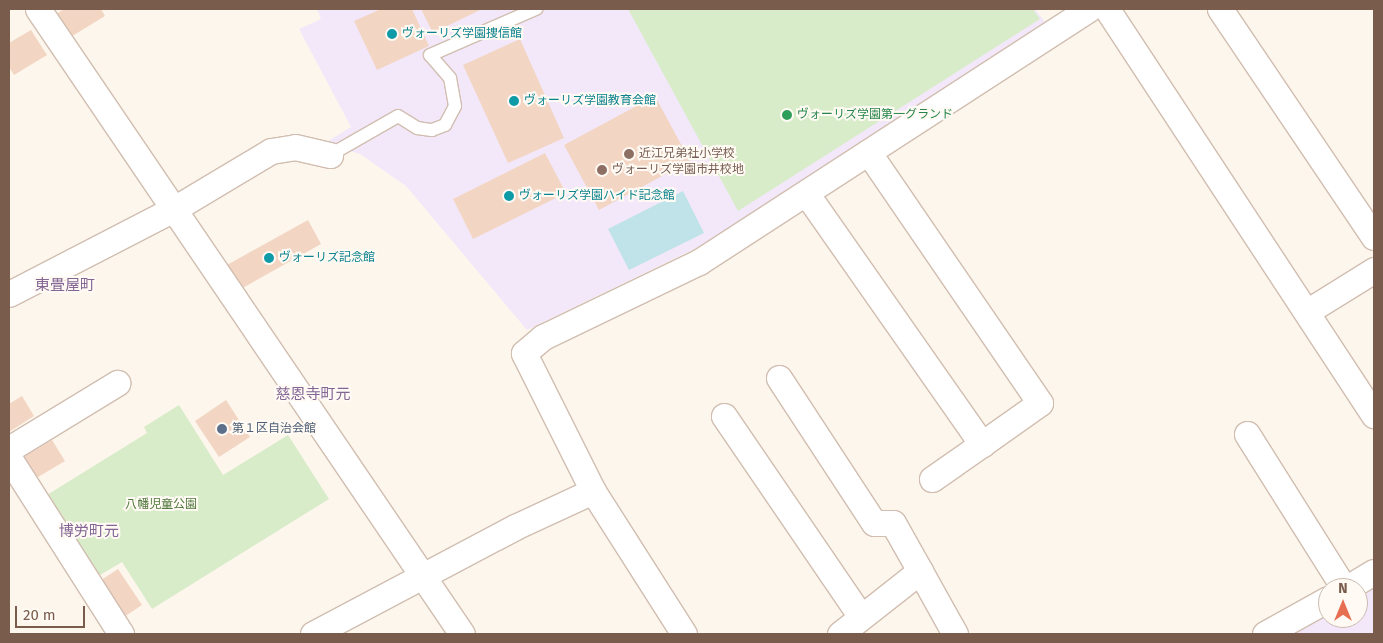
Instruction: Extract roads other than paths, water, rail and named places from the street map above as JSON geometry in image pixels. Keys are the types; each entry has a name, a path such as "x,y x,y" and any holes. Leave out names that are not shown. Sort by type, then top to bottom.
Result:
{"street":[{"path":"38,9 462,634"},
{"path":"684,634 593,491 524,352 543,337 699,262 1089,9"},
{"path":"1107,9 1308,311 1374,415"},
{"path":"1220,9 1374,237"},
{"path":"9,294 174,209 272,151 295,147 330,155"},
{"path":"868,152 1040,404 932,479"},
{"path":"806,192 982,444"},
{"path":"1308,311 1374,270"},
{"path":"778,378 874,523 893,524 955,634"},
{"path":"9,449 117,383"},
{"path":"724,416 861,617"},
{"path":"1247,434 1340,578"},
{"path":"9,458 121,634"},
{"path":"314,634 423,578 515,527 593,491"},
{"path":"840,634 920,571"},
{"path":"1266,634 1318,605"}],"lane":[{"path":"330,155 398,116 417,128 432,130 445,124 455,106 450,78 430,55 536,9"}],"water":[{"path":"683,191 704,233 629,270 608,229"}],"place":[{"name":"ヴォーリズ学園捜信館","path":"392,34"},
{"name":"ヴォーリズ学園教育会館","path":"514,101"},
{"name":"ヴォーリズ学園第一グランド","path":"787,115"},
{"name":"近江兄弟社小学校","path":"629,154"},
{"name":"ヴォーリズ学園市井校地","path":"602,170"},
{"name":"ヴォーリズ学園ハイド記念館","path":"509,196"},
{"name":"ヴォーリズ記念館","path":"269,258"},
{"name":"第１区自治会館","path":"222,429"}],"district":[{"name":"東畳屋町","path":"65,286"},
{"name":"慈恩寺町元","path":"313,395"},
{"name":"博労町元","path":"89,532"}],"park label":[{"name":"八幡児童公園","path":"161,505"}]}
